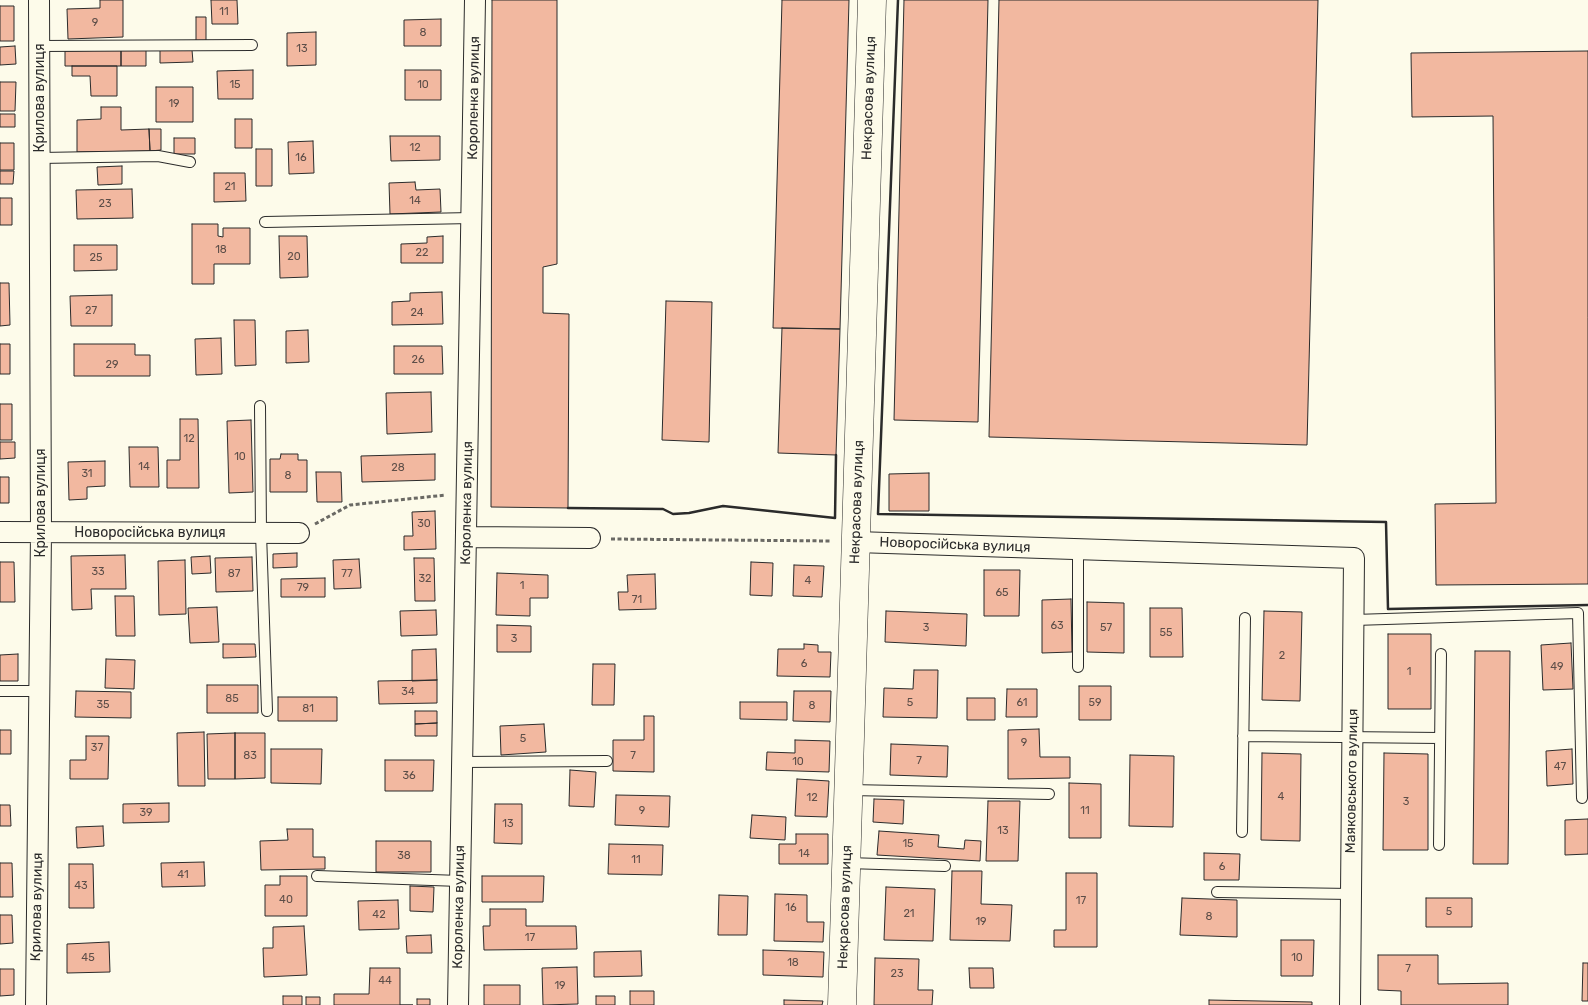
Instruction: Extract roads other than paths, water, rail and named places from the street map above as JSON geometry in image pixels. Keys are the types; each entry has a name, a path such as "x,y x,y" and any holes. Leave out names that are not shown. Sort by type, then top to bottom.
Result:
{"street":[{"name":"Крилова вулиця","path":"36,1005 41,532 39,0"},
{"name":"Короленка вулиця","path":"458,1005 475,0"},
{"name":"Некрасова вулиця","path":"842,1005 872,0"},
{"name":"Новоросійська вулиця","path":"0,532 299,533"},
{"path":"466,537 590,538"},
{"name":"Новоросійська вулиця","path":"856,542 1354,558"},
{"name":"Маяковського вулиця","path":"1350,1005 1354,558"}],"lane":[{"path":"40,46 252,45"},
{"path":"40,158 158,156 190,162"},
{"path":"265,222 472,218"},
{"path":"260,406 261,533 267,711"},
{"path":"1078,549 1078,667"},
{"path":"1354,620 1578,613 1582,798"},
{"path":"1242,832 1245,618"},
{"path":"1439,844 1441,654"},
{"path":"0,691 39,691"},
{"path":"1243,736 1440,738"},
{"path":"462,762 607,761"},
{"path":"848,790 1049,794"},
{"path":"846,863 945,866"},
{"path":"317,876 460,881"},
{"path":"1217,892 1351,894"}]}
